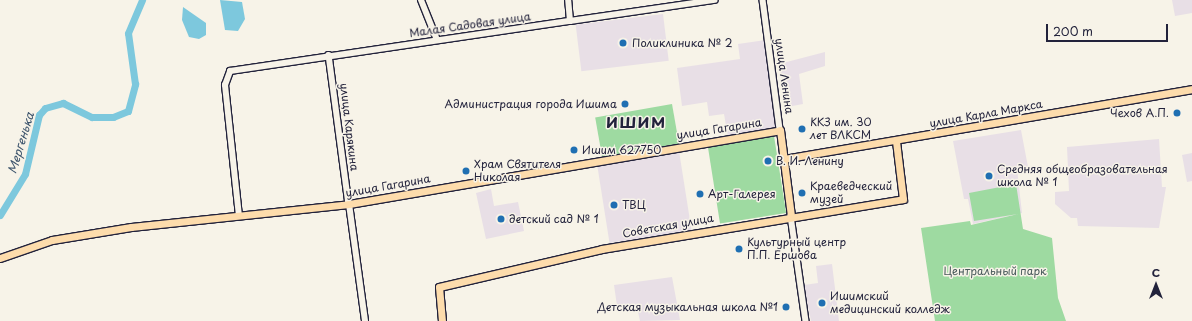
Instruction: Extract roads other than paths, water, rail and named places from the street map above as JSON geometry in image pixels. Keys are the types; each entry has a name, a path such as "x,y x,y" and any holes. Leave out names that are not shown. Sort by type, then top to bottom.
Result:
{"main road":[{"path":"421,0 437,40"},
{"path":"568,0 570,21"},
{"name":"Малая Садовая улица","path":"239,216 225,85 230,71 330,55 570,21"},
{"name":"улица Карла Маркса","path":"784,158 896,141 1192,89"},
{"name":"улица Ленина","path":"780,130 791,216"},
{"name":"улица Гагарина","path":"0,258 52,240 239,216 349,204 780,130"},
{"name":"Советская улица","path":"442,321 439,287 602,250 791,216 903,199 896,141"},
{"name":"улица Карякина","path":"349,204 365,321"}],"street":[{"name":"Малая Садовая улица","path":"570,21 714,0"},
{"name":"улица Ленина","path":"762,0 780,130"},
{"name":"улица Карякина","path":"330,55 349,204"},
{"name":"улица Ленина","path":"791,216 806,321"}],"water":[{"path":"220,0 242,2 245,19 238,31 225,30"},
{"path":"183,7 206,23 206,35 199,39 189,37 182,20"}],"waterway":[{"name":"Мергенька","path":"0,215 25,174 39,115 45,108 63,103 92,117 113,117 128,111 135,84 128,33 142,0"}],"place":[{"name":"Поликлиника № 2","path":"623,43"},
{"name":"Администрация города Ишима","path":"625,104"},
{"name":"Чехов А.П.","path":"1177,113"},
{"name":"ККЗ им. 30 лет ВЛКСМ","path":"802,129"},
{"name":"Ишим 627750","path":"574,150"},
{"name":"В. И. Ленину","path":"768,161"},
{"name":"Храм Святителя Николая","path":"466,171"},
{"name":"Средняя общеобразовательная школа № 1","path":"989,176"},
{"name":"Краеведческий музей","path":"802,193"},
{"name":"Арт-Галерея","path":"700,194"},
{"name":"ТВЦ","path":"614,205"},
{"name":"детский сад № 1","path":"501,219"},
{"name":"Культурный центр П.П. Ершова","path":"739,249"},
{"name":"Ишимский медицинский колледж","path":"822,303"},
{"name":"Детская музыкальная школа №1","path":"786,307"}],"district":[{"name":"ИШИМ","path":"636,122"}],"park label":[{"name":"Центральный парк","path":"995,271"}]}
